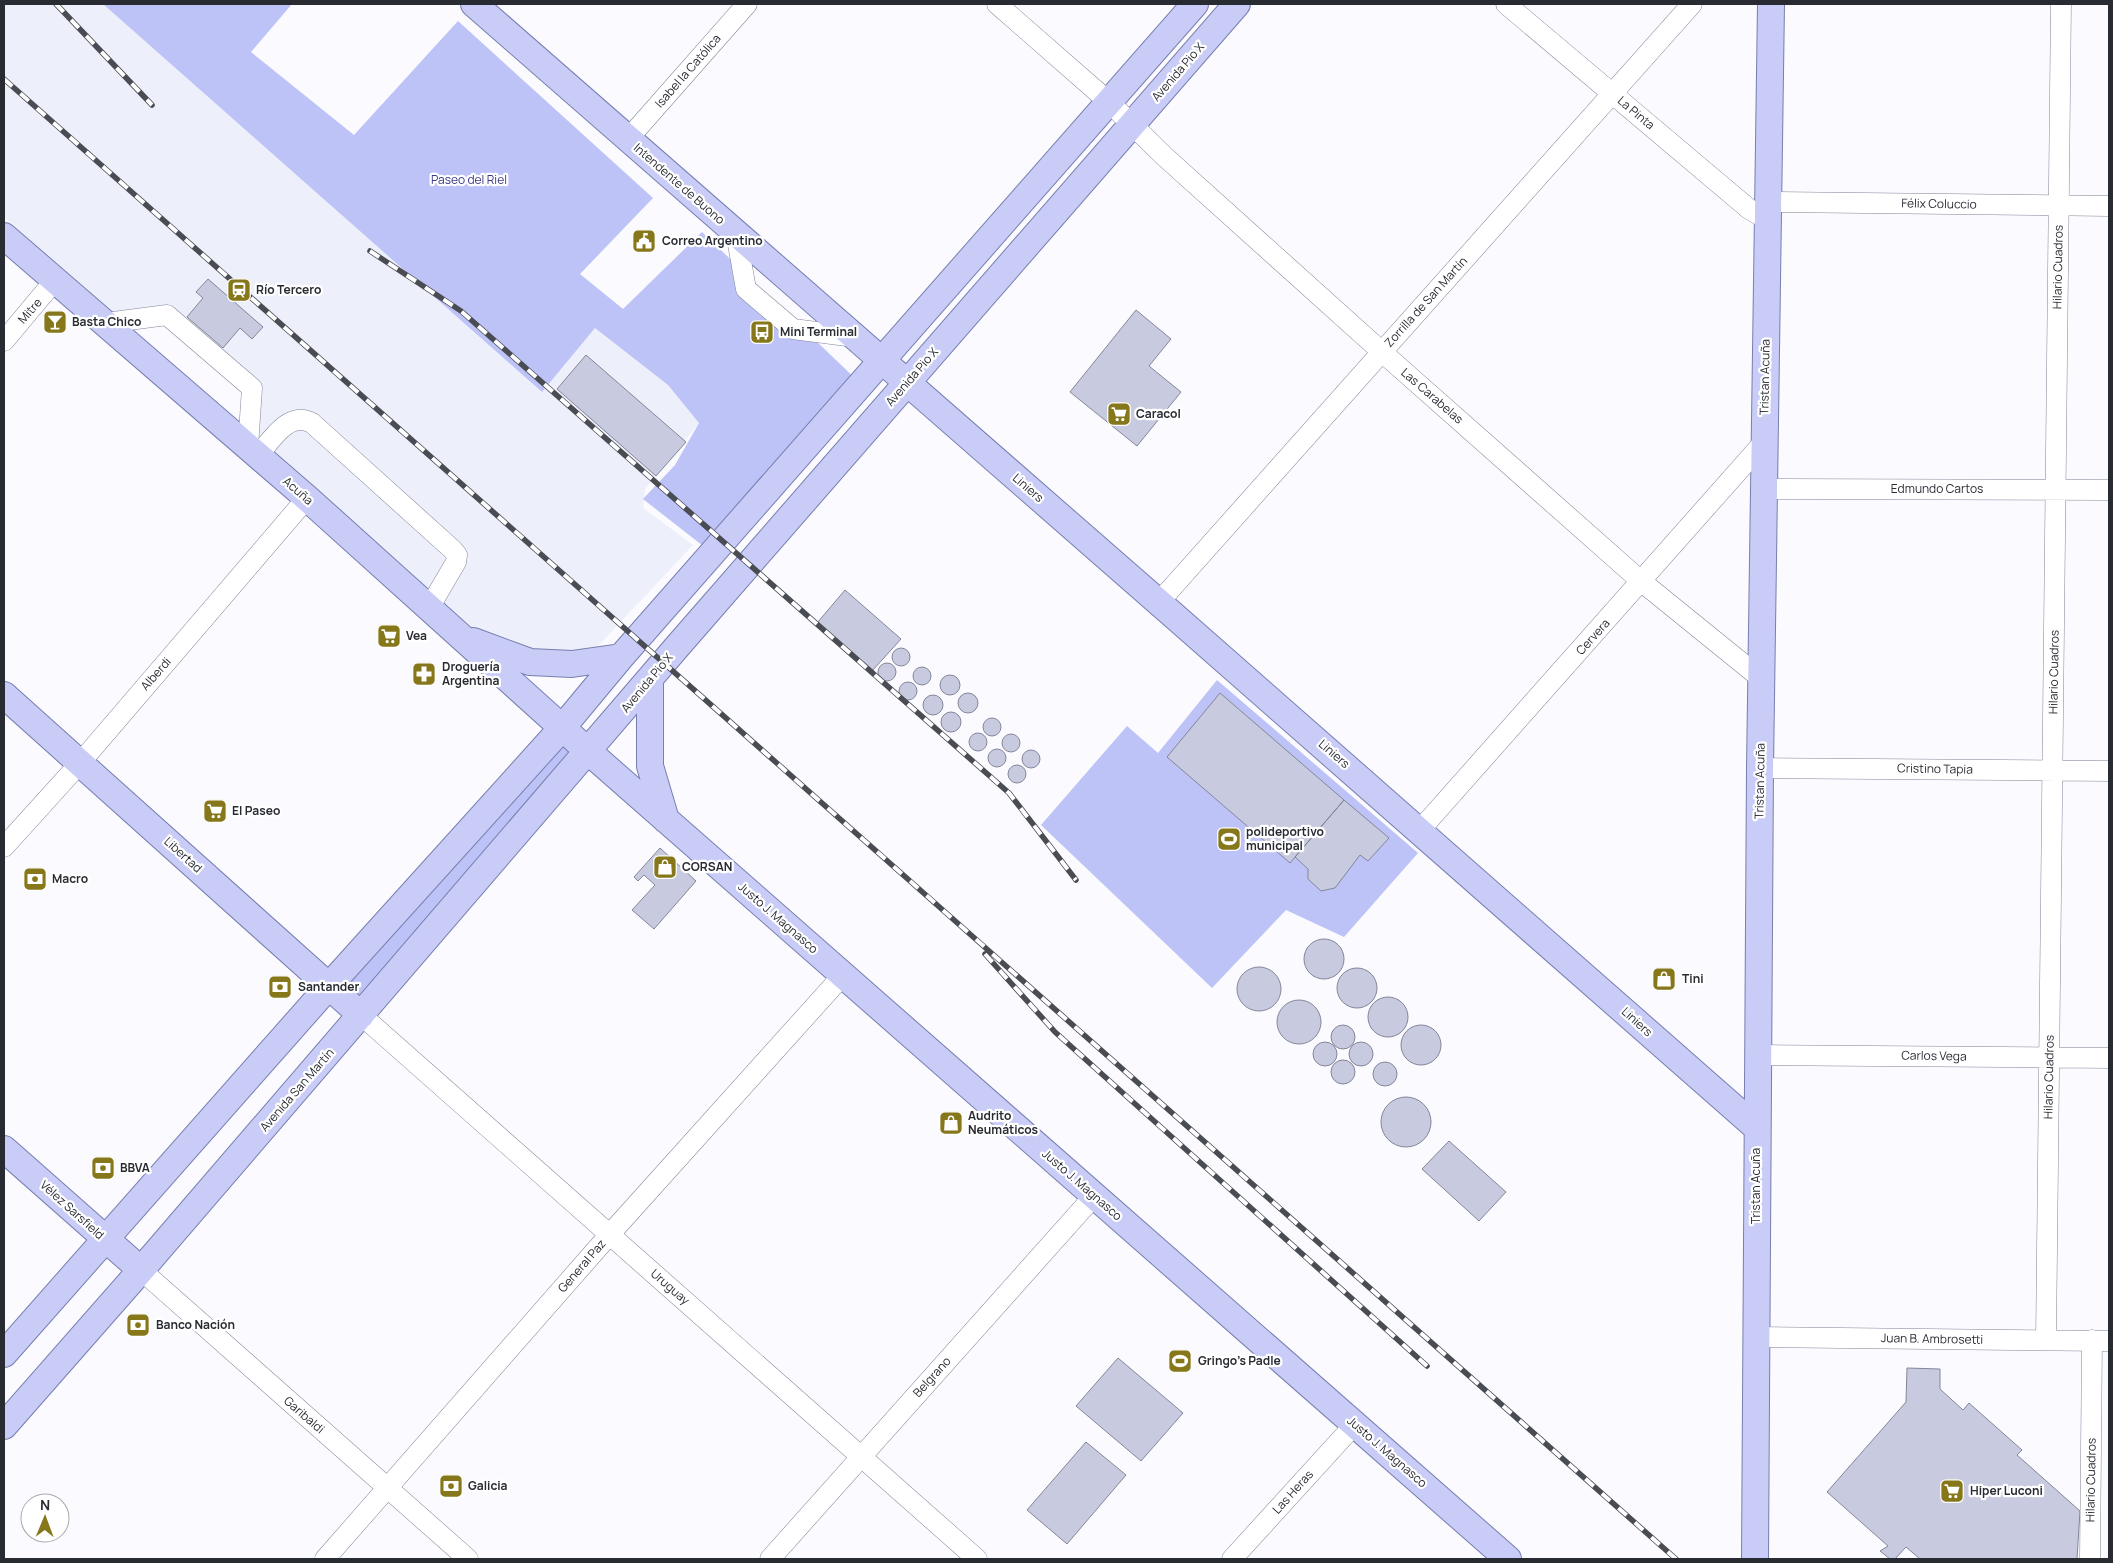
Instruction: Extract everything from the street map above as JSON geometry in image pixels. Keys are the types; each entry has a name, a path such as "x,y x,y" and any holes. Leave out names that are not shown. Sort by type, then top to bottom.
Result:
{"main road":[{"name":"Intendente de Buono","path":"474,4 907,383"},
{"path":"4,1354 104,1238 562,728 621,657 1195,4"},
{"name":"Avenida Pio X","path":"589,752 650,678 1237,4"},
{"name":"Tristan Acuña","path":"1755,1559 1756,1128 1771,4"},
{"name":"Acuña","path":"4,236 307,498 589,752"},
{"name":"Liniers","path":"907,383 1160,601 1756,1128"},
{"path":"460,636 530,662 572,664 621,657"},
{"path":"650,678 650,766 666,820"},
{"name":"Libertad","path":"4,695 361,1015"},
{"name":"Justo J. Magnasco","path":"589,752 1508,1559"},
{"name":"Avenida San Martín","path":"4,1426 589,752"},
{"name":"Vélez Sarsfield","path":"4,1150 141,1270"}],"street":[{"name":"Isabel la Católica","path":"628,139 747,4"},
{"name":"Las Carabelas","path":"996,4 1109,102 1382,352 1642,582 1763,680"},
{"name":"La Pinta","path":"1506,4 1749,209 1768,211"},
{"name":"Zorrilla de San Martín","path":"1160,601 1692,4"},
{"name":"Hilario Cuadros","path":"2046,1340 2061,4"},
{"name":"Félix Coluccio","path":"1768,211 2109,206"},
{"path":"736,234 746,289 793,329 855,337"},
{"name":"Mitre","path":"4,341 55,280"},
{"path":"106,323 167,315 238,375 252,388 253,452"},
{"path":"253,452 292,421 306,419 312,423 454,550 457,555 456,562 429,608"},
{"name":"Cervera","path":"1420,830 1642,582 1764,442"},
{"name":"Edmundo Cartos","path":"1765,489 2109,490"},
{"name":"Alberdi","path":"4,848 307,498"},
{"name":"Cristino Tapia","path":"1760,768 2109,772"},
{"name":"General Paz","path":"325,1559 610,1234 843,975"},
{"name":"Uruguay","path":"361,1015 977,1559"},
{"name":"Carlos Vega","path":"1758,1054 2109,1058"},
{"name":"Belgrano","path":"770,1559 1094,1196"},
{"name":"Garibaldi","path":"141,1270 468,1559"},
{"name":"Juan B. Ambrosetti","path":"1756,1337 2101,1340"},
{"name":"Hilario Cuadros","path":"2090,1559 2101,1340"},
{"name":"Las Heras","path":"1232,1559 1355,1424"}],"shaded area":[{"path":"4,4 103,4 542,392 595,328 668,385 699,423 645,489 643,508 693,545 597,647 567,654 531,652 470,629 257,437 261,383 169,306 109,312 4,217"}],"green space":[{"name":"Paseo del Riel","path":"103,4 292,4 251,52 354,135 458,21 653,198 580,274 623,309 702,232 861,384 712,553 643,499 675,465 699,423 668,385 595,328 542,392"},
{"name":"polideportivo municipal","path":"1217,680 1418,853 1344,937 1286,910 1212,988 1041,825 1127,726 1158,753"},
{"path":"562,728 589,752 361,1015 329,986"}],"building":[{"path":"208,279 263,327 252,339 240,328 223,348 187,317 203,298 196,292"},
{"path":"1136,310 1171,339 1149,366 1181,392 1137,446 1070,392"},
{"path":"586,355 686,442 656,476 557,389"},
{"path":"845,590 901,639 872,671 817,623"},
{"path":"901,648 907,651 910,657 907,663 901,666 895,663 892,657 895,651"},
{"path":"887,663 893,666 896,672 893,678 887,681 881,678 878,672 881,666"},
{"path":"922,667 928,670 931,676 928,682 922,685 916,682 913,676 916,670"},
{"path":"946,675 954,675 960,681 960,689 954,695 946,695 940,689 940,681"},
{"path":"908,682 914,685 917,691 914,697 908,700 902,697 899,691 902,685"},
{"path":"964,693 972,693 978,699 978,707 972,713 964,713 958,707 958,699"},
{"path":"1220,693 1344,800 1290,863 1167,757"},
{"path":"929,695 937,695 943,701 943,709 937,715 929,715 923,709 923,701"},
{"path":"947,712 955,712 961,718 961,726 955,732 947,732 941,726 941,718"},
{"path":"992,718 998,721 1001,727 998,733 992,736 986,733 983,727 986,721"},
{"path":"978,733 984,736 987,742 984,748 978,751 972,748 969,742 972,736"},
{"path":"1011,734 1017,737 1020,743 1017,749 1011,752 1005,749 1002,743 1005,737"},
{"path":"997,749 1003,752 1006,758 1003,764 997,767 991,764 988,758 991,752"},
{"path":"1031,750 1037,753 1040,759 1037,765 1031,768 1025,765 1022,759 1025,753"},
{"path":"1017,765 1023,768 1026,774 1023,780 1017,783 1011,780 1008,774 1011,768"},
{"path":"1344,800 1389,838 1368,861 1360,855 1335,888 1321,891 1308,879 1308,869 1295,857"},
{"path":"660,848 696,881 654,929 632,910 655,885 644,875 638,881 634,877"},
{"path":"1328,939 1335,942 1341,948 1344,959 1343,967 1335,976 1328,979 1320,979 1313,976 1305,967 1304,955 1307,948 1316,940"},
{"path":"1263,967 1275,973 1280,980 1280,998 1275,1005 1268,1010 1255,1011 1247,1008 1240,1001 1237,985 1240,977 1247,970"},
{"path":"1361,968 1368,971 1374,977 1377,988 1376,996 1368,1005 1361,1008 1353,1008 1346,1005 1338,996 1337,984 1340,977 1349,969"},
{"path":"1392,997 1399,1000 1405,1006 1408,1017 1407,1025 1399,1034 1392,1037 1384,1037 1377,1034 1369,1025 1368,1013 1371,1006 1380,998"},
{"path":"1303,1000 1315,1006 1320,1013 1320,1031 1315,1038 1308,1043 1295,1044 1287,1041 1280,1034 1277,1018 1280,1010 1287,1003"},
{"path":"1343,1025 1351,1029 1355,1037 1351,1045 1343,1049 1335,1045 1331,1037 1335,1029"},
{"path":"1425,1025 1432,1028 1438,1034 1441,1045 1440,1053 1432,1062 1425,1065 1417,1065 1410,1062 1402,1053 1401,1041 1404,1034 1413,1026"},
{"path":"1325,1042 1333,1046 1337,1054 1333,1062 1325,1066 1317,1062 1313,1054 1317,1046"},
{"path":"1361,1042 1369,1046 1373,1054 1369,1062 1361,1066 1353,1062 1349,1054 1353,1046"},
{"path":"1343,1060 1351,1064 1355,1072 1351,1080 1343,1084 1335,1080 1331,1072 1335,1064"},
{"path":"1385,1062 1393,1066 1397,1074 1393,1082 1385,1086 1377,1082 1373,1074 1377,1066"},
{"path":"1401,1097 1411,1097 1424,1104 1431,1117 1431,1127 1424,1140 1411,1147 1401,1147 1392,1143 1385,1136 1381,1127 1381,1117 1385,1108 1392,1101"},
{"path":"1449,1141 1506,1192 1479,1221 1422,1169"},
{"path":"1118,1358 1183,1413 1141,1461 1076,1406"},
{"path":"1907,1368 1940,1369 1940,1389 1963,1410 1969,1403 2022,1450 2017,1455 2080,1511 2077,1559 1920,1559 1906,1547 1895,1559 1890,1559 1880,1551 1888,1546 1827,1492 1906,1402"},
{"path":"1086,1442 1126,1475 1067,1544 1027,1510"}],"railway":[{"path":"56,4 152,105"},
{"path":"4,79 1676,1559"},
{"path":"370,251 461,311 1009,793 1076,880"},
{"path":"985,954 1055,1032 1427,1366"}],"place":[{"name":"Correo Argentino","path":"644,241"},
{"name":"Río Tercero","path":"239,290"},
{"name":"Basta Chico","path":"55,322"},
{"name":"Mini Terminal","path":"762,332"},
{"name":"Caracol","path":"1119,414"},
{"name":"Vea","path":"389,636"},
{"name":"Droguería Argentina","path":"424,674"},
{"name":"El Paseo","path":"215,811"},
{"name":"polideportivo municipal","path":"1229,839"},
{"name":"CORSAN","path":"665,867"},
{"name":"Macro","path":"35,879"},
{"name":"Tini","path":"1664,979"},
{"name":"Santander","path":"280,987"},
{"name":"Audrito Neumáticos","path":"951,1123"},
{"name":"BBVA","path":"103,1168"},
{"name":"Banco Nación","path":"138,1325"},
{"name":"Gringo's Padle","path":"1180,1361"},
{"name":"Galicia","path":"451,1486"},
{"name":"Hiper Luconi","path":"1952,1491"}]}
